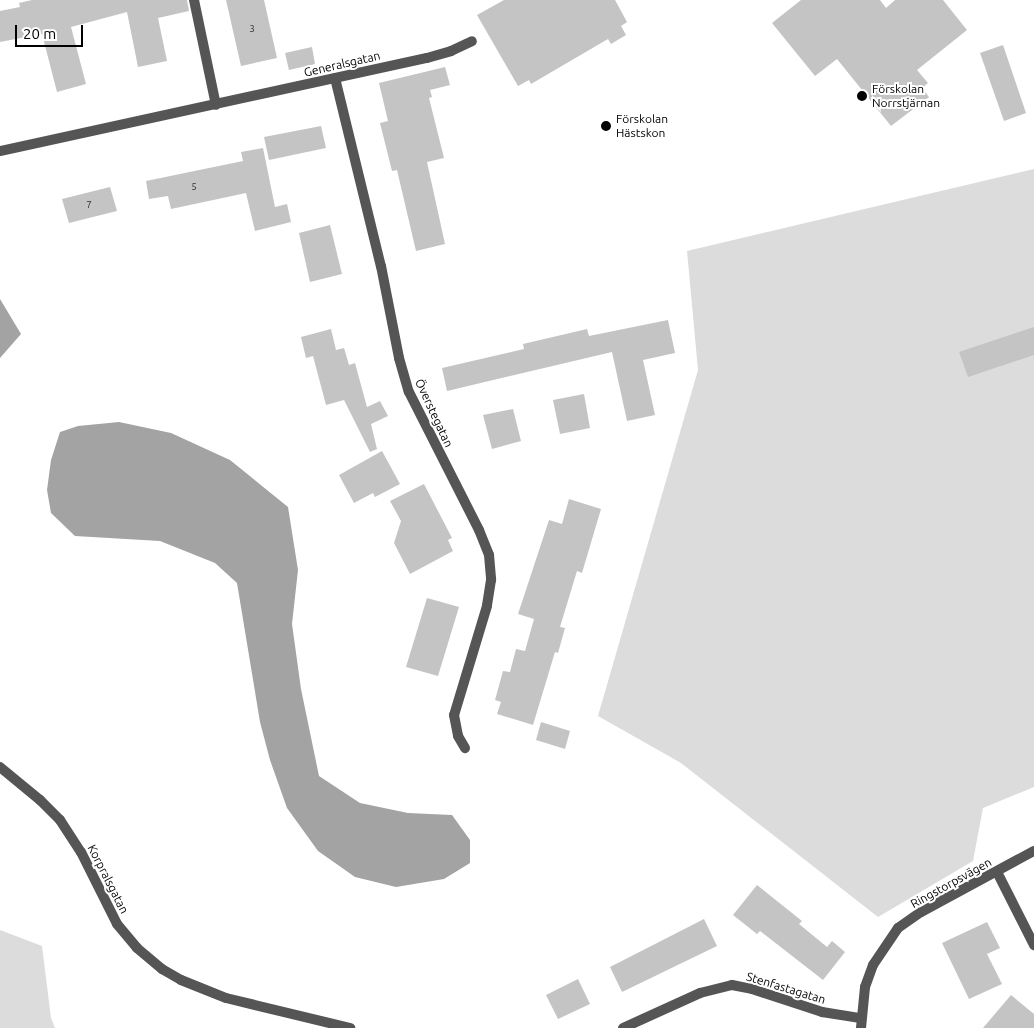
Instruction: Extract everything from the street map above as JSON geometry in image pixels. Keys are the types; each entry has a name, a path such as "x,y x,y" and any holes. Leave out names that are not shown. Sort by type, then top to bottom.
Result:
{"street":[{"path":"194,0 216,105"},
{"name":"Generalsgatan","path":"0,151 427,58 451,51 472,41"},
{"name":"Överstegatan","path":"335,78 379,257 399,358 409,392 476,523 489,556 491,580 487,606 454,715 458,736 465,748"},
{"name":"Korpralsgatan","path":"0,767 40,800 60,820 81,852 117,924 138,948 162,968 181,980 226,998 350,1028"},
{"name":"Ringstorpsvägen","path":"861,1023 865,987 872,965 898,928 921,912 1034,852"},
{"path":"996,872 1034,945"},
{"name":"Stenfastagatan","path":"623,1028 700,993 732,985 752,988 861,1023"}],"shaded area":[{"path":"1034,169 1034,787 983,808 973,861 878,917 681,763 598,716 698,370 687,251"},
{"path":"0,299 21,334 0,358"},
{"path":"119,422 171,433 230,460 288,507 298,570 292,624 301,689 319,776 360,803 408,813 452,815 470,840 470,863 444,879 396,887 355,877 318,851 287,808 270,760 260,722 237,583 215,563 160,541 75,536 51,513 47,490 51,460 60,432 78,426"},
{"path":"0,930 42,946 51,1018 55,1028 0,1028"}],"building":[{"path":"32,0 187,0 189,11 158,18 167,61 138,67 127,12 71,27 86,84 57,92 42,34 0,42 0,11 20,7 19,3"},
{"path":"226,0 264,0 277,58 241,66"},
{"path":"504,0 615,0 627,22 621,26 626,35 611,44 608,39 531,84 529,80 518,86 477,15"},
{"path":"801,0 880,0 886,8 895,0 943,0 967,30 917,70 928,83 922,88 929,97 891,126 837,59 815,76 772,23"},
{"path":"1003,45 1026,113 1004,121 980,53"},
{"path":"312,47 315,64 289,70 285,53"},
{"path":"445,67 450,85 430,90 432,97 429,98 444,158 427,162 445,244 416,251 397,170 392,171 380,123 388,121 379,83"},
{"path":"321,126 326,148 269,160 264,137"},
{"path":"263,148 275,207 287,204 291,222 255,231 246,193 171,209 168,196 149,199 146,181 243,161 241,152"},
{"path":"110,187 117,211 69,223 62,199"},
{"path":"330,225 342,274 310,282 299,233"},
{"path":"668,320 675,353 643,360 655,415 627,421 612,352 447,391 442,368 524,349 523,344 587,329 589,336"},
{"path":"1034,327 1034,355 968,377 959,352"},
{"path":"331,329 336,350 344,348 349,365 355,363 367,407 380,401 388,416 371,424 377,449 370,452 344,400 326,405 313,356 306,358 301,337"},
{"path":"584,394 590,428 560,434 553,400"},
{"path":"513,409 521,441 492,449 483,415"},
{"path":"382,451 400,484 375,497 373,493 354,503 339,475"},
{"path":"424,484 452,538 448,540 453,551 410,574 394,543 401,521 390,501"},
{"path":"569,499 601,509 582,573 577,571 560,627 565,628 558,653 555,652 533,725 497,714 501,702 495,700 503,671 510,672 516,649 525,651 534,619 518,614 549,520 562,524"},
{"path":"427,598 459,607 438,676 406,667"},
{"path":"541,722 570,731 565,749 536,740"},
{"path":"757,885 802,921 799,924 827,947 832,941 845,952 823,980 760,931 757,934 733,915"},
{"path":"704,919 717,946 622,992 610,967"},
{"path":"987,922 1000,948 987,954 1002,984 969,999 942,943"},
{"path":"578,979 590,1004 558,1019 546,995"},
{"path":"1011,995 1034,1014 1034,1028 983,1028"}],"place":[{"name":"Förskolan Norrstjärnan","path":"862,96"},
{"name":"Förskolan Hästskon","path":"606,126"}]}
